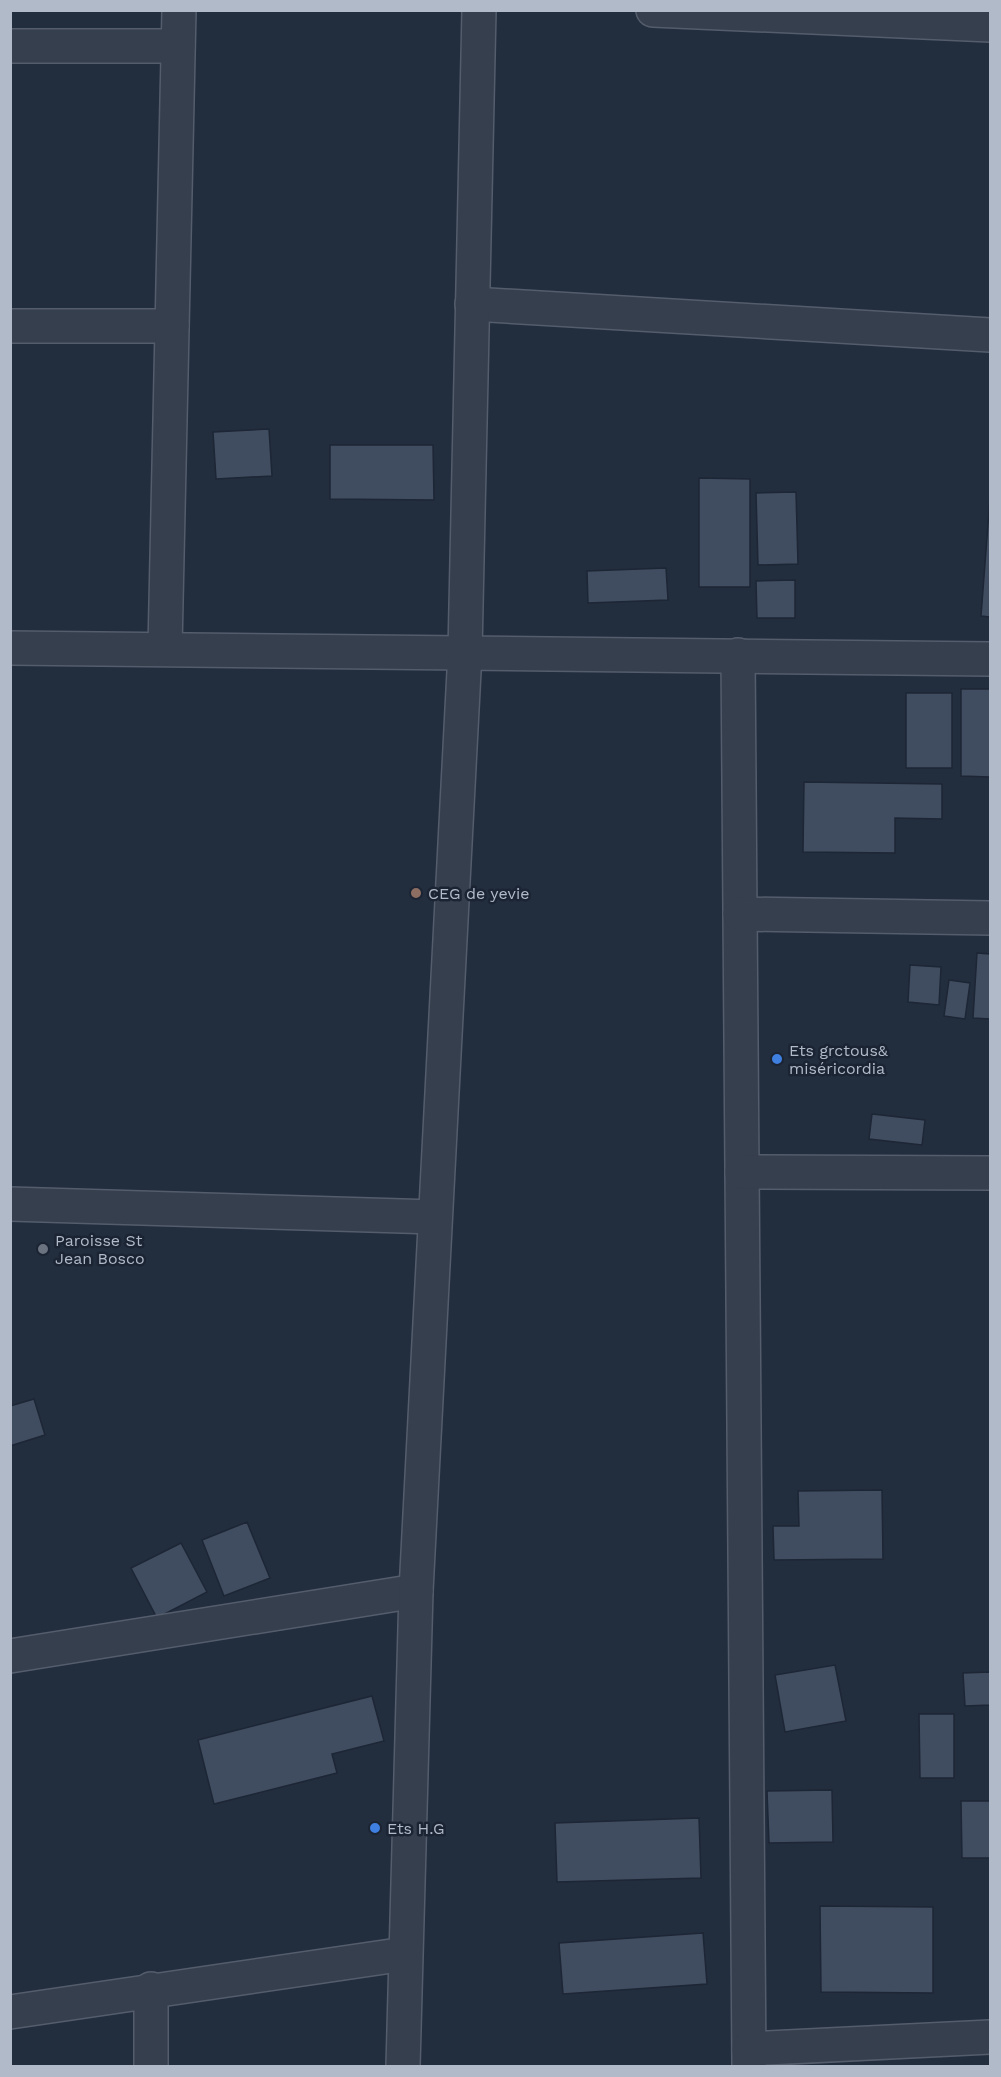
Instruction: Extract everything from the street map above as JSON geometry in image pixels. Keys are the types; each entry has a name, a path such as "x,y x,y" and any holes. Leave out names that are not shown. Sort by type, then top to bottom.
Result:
{"street":[{"path":"165,648 179,10"},
{"path":"403,2067 416,1591 465,652 479,10"},
{"path":"653,10 990,25"},
{"path":"10,46 178,46"},
{"path":"472,304 990,335"},
{"path":"10,326 172,326"},
{"path":"10,648 990,659"},
{"path":"738,655 749,2058 990,2037"},
{"path":"740,914 990,918"},
{"path":"742,1172 990,1173"},
{"path":"10,1204 435,1217"},
{"path":"10,1656 416,1591"},
{"path":"10,2012 151,1989 405,1954"},
{"path":"151,1989 151,2067"}],"building":[{"path":"269,429 272,476 216,479 213,432"},
{"path":"330,445 433,445 434,500 330,499"},
{"path":"699,478 750,479 750,587 699,587"},
{"path":"796,492 798,564 758,565 756,493"},
{"path":"990,498 990,617 981,616"},
{"path":"666,568 668,600 588,603 587,571"},
{"path":"795,580 795,618 757,618 756,581"},
{"path":"961,689 990,689 990,777 961,776"},
{"path":"906,693 952,693 952,768 906,768"},
{"path":"804,782 942,784 942,819 895,818 895,853 803,852"},
{"path":"977,953 990,954 990,1019 973,1018"},
{"path":"910,965 941,967 939,1005 908,1002"},
{"path":"949,980 970,983 965,1019 944,1016"},
{"path":"872,1114 925,1120 922,1145 869,1139"},
{"path":"34,1399 45,1435 10,1446 10,1406"},
{"path":"882,1490 883,1559 774,1560 773,1526 799,1526 798,1491"},
{"path":"247,1522 270,1578 224,1596 202,1540"},
{"path":"181,1543 207,1592 157,1618 131,1568"},
{"path":"835,1665 846,1721 785,1732 775,1675"},
{"path":"990,1672 990,1705 965,1706 963,1673"},
{"path":"372,1696 384,1741 332,1754 337,1773 214,1804 198,1740"},
{"path":"919,1714 954,1714 954,1778 920,1778"},
{"path":"832,1790 833,1842 769,1843 767,1791"},
{"path":"961,1801 990,1801 990,1858 962,1858"},
{"path":"699,1818 701,1878 557,1882 555,1823"},
{"path":"820,1906 933,1907 933,1993 821,1992"},
{"path":"703,1933 707,1984 563,1994 559,1943"}],"place":[{"name":"CEG de yevie","path":"416,893"},
{"name":"Ets grctous& miséricordia","path":"777,1059"},
{"name":"Paroisse St Jean Bosco","path":"43,1249"},
{"name":"Ets H.G","path":"375,1828"}]}
